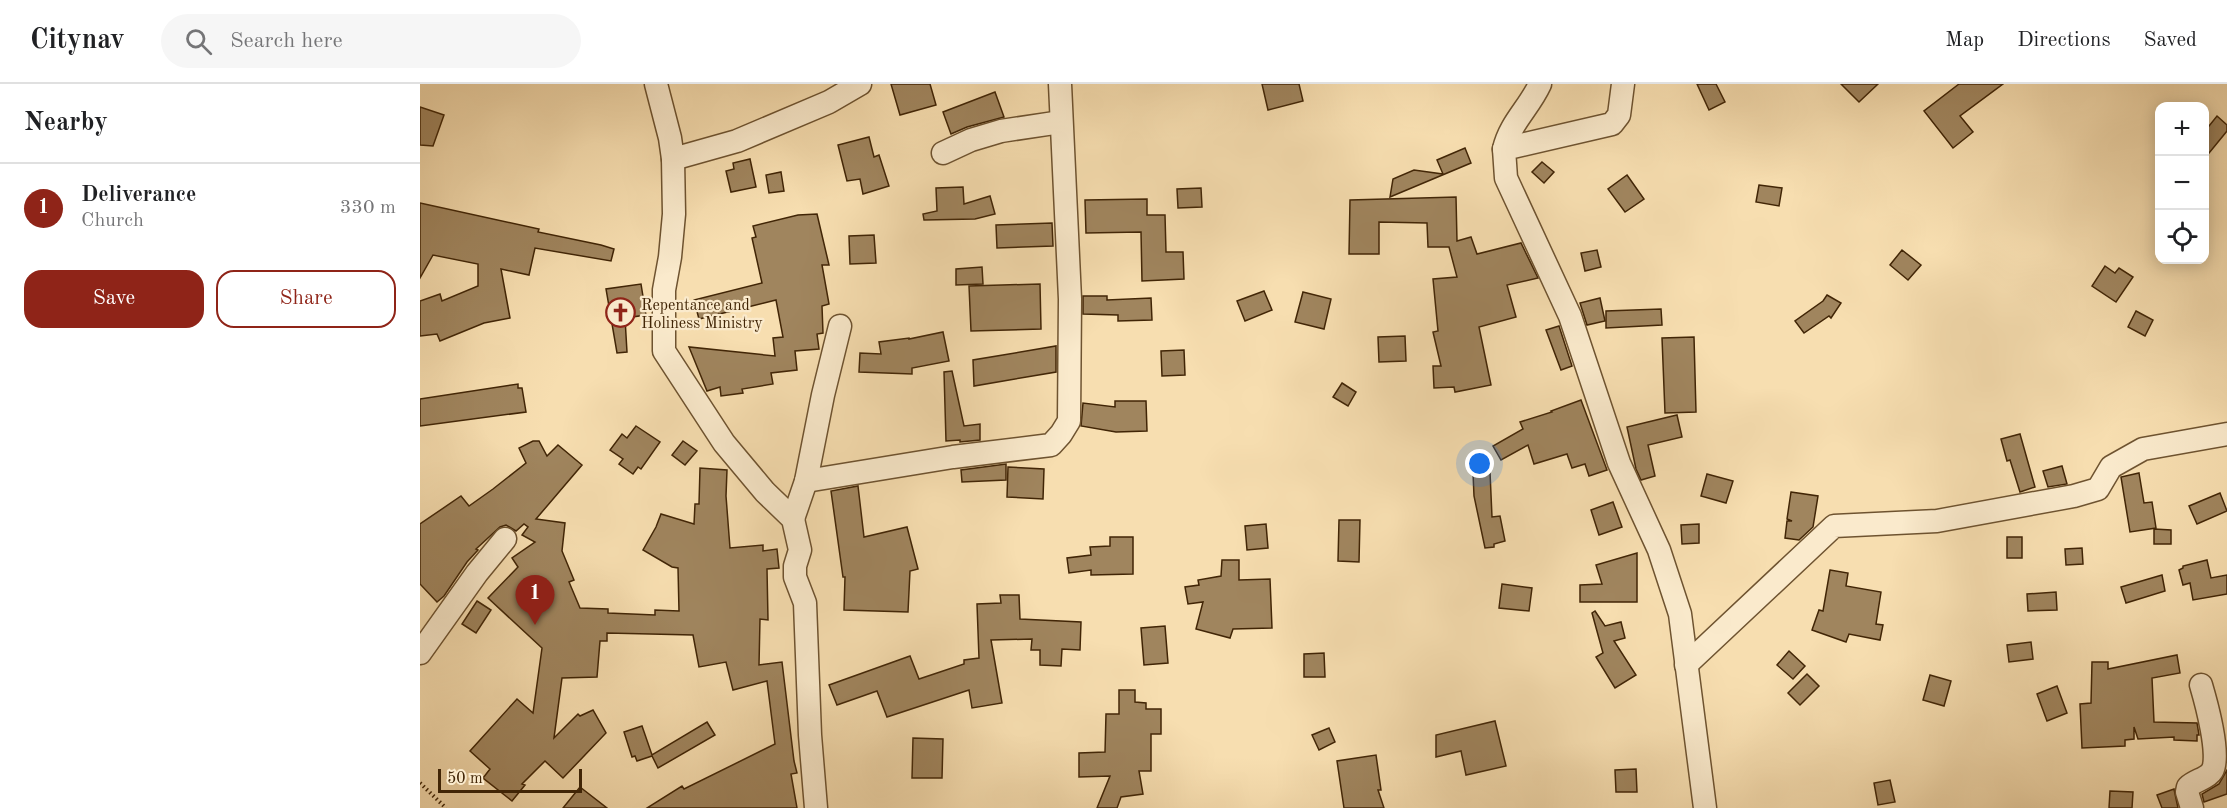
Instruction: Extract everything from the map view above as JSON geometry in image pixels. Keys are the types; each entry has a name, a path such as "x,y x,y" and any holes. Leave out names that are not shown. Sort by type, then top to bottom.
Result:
{"street":[{"path":"673,159 737,141 829,102 860,84"},
{"path":"806,481 953,457 1051,445 1062,434 1069,421 1070,299 1060,84"},
{"path":"1540,84 1527,108 1508,133 1504,149 1506,178 1570,316 1619,463 1659,550 1680,614 1705,808"},
{"path":"1504,149 1612,124 1619,115 1623,84"},
{"path":"653,86 670,138 673,159 674,214 664,290 664,351 724,443 765,492 793,519"},
{"path":"943,153 971,140 1001,131 1061,122"},
{"path":"816,808 810,735 805,603 795,577 795,566 800,550 793,519 806,481 823,395 840,326"},
{"path":"1686,665 1834,526 1937,521 2074,496 2098,489 2111,467 2143,448 2227,434"},
{"path":"420,653 477,573 505,539"},
{"path":"2192,808 2187,792 2188,787 2210,774 2215,763 2212,727 2202,685"}],"path":[{"path":"420,783 446,808"}],"building":[{"path":"891,84 930,84 936,105 900,115"},
{"path":"1262,84 1299,84 1303,101 1268,110"},
{"path":"1697,84 1716,84 1725,102 1709,110"},
{"path":"1841,84 1878,84 1859,102"},
{"path":"1959,84 2003,84 1960,116 1973,132 1953,148 1924,111"},
{"path":"995,92 1004,117 951,134 943,112"},
{"path":"420,107 444,115 433,146 420,145"},
{"path":"2217,116 2227,125 2227,131 2209,153 2209,126"},
{"path":"869,137 874,157 879,155 889,186 863,194 860,179 847,181 838,145"},
{"path":"1465,148 1471,163 1390,197 1393,179 1414,170 1443,174 1437,160"},
{"path":"750,159 756,187 731,192 726,171 734,169 733,163"},
{"path":"1542,162 1554,172 1544,183 1532,172"},
{"path":"781,172 784,191 769,193 766,175"},
{"path":"1627,175 1644,199 1625,212 1608,189"},
{"path":"1759,185 1782,188 1779,206 1756,202"},
{"path":"963,187 964,204 990,196 995,214 975,219 924,220 923,214 937,211 936,188"},
{"path":"1201,188 1202,207 1178,208 1177,189"},
{"path":"1456,197 1457,241 1471,237 1477,254 1521,243 1538,278 1507,285 1516,317 1479,327 1491,385 1455,392 1454,387 1434,388 1433,366 1441,366 1433,332 1438,331 1433,279 1457,277 1449,247 1428,247 1427,223 1379,222 1379,254 1349,254 1350,200"},
{"path":"1147,199 1147,215 1165,215 1166,252 1183,252 1184,279 1142,281 1141,232 1086,233 1085,200"},
{"path":"420,203 601,245 614,249 611,261 535,248 529,275 501,269 510,318 484,323 440,341 437,334 420,336 420,301 440,294 442,301 478,286 478,264 433,255 420,278"},
{"path":"817,214 829,265 822,265 829,304 822,306 823,333 817,334 819,349 795,351 797,370 771,373 773,384 742,389 743,393 721,396 720,387 707,391 689,347 775,356 773,338 783,337 776,300 699,319 694,300 762,283 752,238 756,237 753,226 798,215"},
{"path":"1052,223 1053,246 997,248 996,225"},
{"path":"874,235 876,263 850,264 849,236"},
{"path":"1597,250 1601,267 1585,271 1581,253"},
{"path":"1902,250 1921,265 1908,280 1890,265"},
{"path":"2105,266 2115,273 2119,268 2133,277 2116,302 2092,286"},
{"path":"982,267 983,284 956,285 956,269"},
{"path":"641,284 646,315 625,318 627,352 617,353 606,289"},
{"path":"1040,284 1041,329 971,331 969,286"},
{"path":"1264,291 1272,310 1245,321 1237,301"},
{"path":"1303,292 1331,299 1324,329 1295,322"},
{"path":"1827,295 1841,303 1831,318 1829,316 1804,333 1795,321 1823,301"},
{"path":"1083,296 1107,296 1107,300 1151,298 1152,320 1118,321 1118,315 1083,314"},
{"path":"1600,298 1605,321 1587,325 1580,303"},
{"path":"1661,309 1662,325 1606,328 1606,311"},
{"path":"2136,311 2153,320 2145,336 2128,327"},
{"path":"1559,326 1572,366 1561,370 1546,330"},
{"path":"943,332 949,361 912,368 912,374 859,372 860,353 881,354 879,342"},
{"path":"1405,336 1406,361 1379,362 1378,337"},
{"path":"1694,337 1696,412 1665,413 1662,338"},
{"path":"1056,346 1056,372 974,386 973,360"},
{"path":"1184,350 1185,375 1162,376 1161,351"},
{"path":"952,371 964,426 980,424 980,440 946,441 944,372"},
{"path":"1342,383 1356,392 1348,406 1333,397"},
{"path":"518,384 518,388 522,388 526,412 420,426 420,399"},
{"path":"1581,400 1607,470 1589,476 1585,464 1572,468 1567,454 1534,464 1528,445 1501,460 1493,446 1523,429 1520,422"},
{"path":"1115,401 1146,401 1147,431 1116,432 1081,426 1083,403 1115,407"},
{"path":"1677,415 1682,437 1648,445 1655,476 1641,480 1636,469 1627,427"},
{"path":"636,426 660,442 641,469 638,467 633,474 619,464 623,459 610,450 622,434 627,438"},
{"path":"2020,434 2035,487 2020,492 2001,439"},
{"path":"533,441 539,441 547,456 558,445 582,465 536,519 565,523 562,551 574,580 569,582 580,608 608,609 608,613 655,615 655,610 679,611 678,568 672,567 643,550 661,514 694,524 695,504 699,504 700,468 727,470 726,496 730,548 763,545 763,551 777,549 779,568 767,569 768,620 760,619 759,665 782,662 797,773 791,774 797,808 647,808 682,786 684,789 775,744 767,681 733,690 726,662 699,667 693,635 607,633 607,641 600,641 597,677 562,678 554,738 578,714 580,716 593,710 606,733 563,778 545,761 522,784 525,785 512,801 483,778 490,769 470,751 517,699 533,713 542,648 488,598 518,567 512,558 535,542 522,535 528,527 524,524 516,531 506,525 500,527 476,549 478,550 437,602 420,584 420,524 461,496 469,506 493,489 526,463 519,448"},
{"path":"683,441 697,451 685,465 672,455"},
{"path":"1006,464 1006,480 962,482 961,470"},
{"path":"2062,466 2067,484 2048,487 2043,471"},
{"path":"1008,467 1044,469 1043,499 1007,497"},
{"path":"1490,472 1492,517 1500,516 1505,541 1494,544 1494,547 1485,548 1474,496 1473,473"},
{"path":"2139,473 2144,503 2152,502 2156,528 2130,532 2121,477"},
{"path":"1707,474 1733,481 1726,503 1701,496"},
{"path":"858,486 864,537 907,527 918,569 910,571 908,612 844,610 845,577 843,577 831,491"},
{"path":"1791,492 1818,496 1813,527 1799,540 1785,538 1787,521 1792,521 1787,519"},
{"path":"2220,493 2227,511 2197,524 2189,506"},
{"path":"1613,502 1622,527 1599,535 1591,510"},
{"path":"1339,520 1360,520 1359,562 1338,561"},
{"path":"1266,524 1268,548 1247,550 1245,526"},
{"path":"1699,524 1699,543 1682,544 1681,525"},
{"path":"2154,529 2171,530 2171,544 2154,544"},
{"path":"1110,537 1133,537 1133,574 1091,575 1091,570 1069,573 1067,558 1091,555 1090,547 1110,546"},
{"path":"2007,537 2022,537 2022,558 2007,558"},
{"path":"2082,548 2083,564 2066,565 2065,549"},
{"path":"1637,553 1637,602 1580,602 1580,585 1602,584 1596,565"},
{"path":"1222,560 1239,560 1239,580 1270,579 1272,628 1233,629 1230,638 1196,629 1203,602 1188,604 1185,587 1199,585 1198,580 1221,576"},
{"path":"2207,560 2211,578 2227,575 2227,594 2193,600 2190,583 2183,585 2179,570 2183,566"},
{"path":"1830,570 1848,573 1846,586 1881,592 1876,624 1883,625 1880,640 1849,634 1846,642 1812,630 1819,610 1823,611"},
{"path":"2162,575 2165,591 2126,603 2121,587"},
{"path":"1502,584 1532,588 1529,611 1499,608"},
{"path":"2056,592 2057,610 2028,611 2027,594"},
{"path":"1000,595 1019,595 1020,619 1081,622 1080,650 1062,649 1061,666 1040,665 1040,650 1031,650 1032,639 991,640 1002,703 972,708 969,690 887,717 877,691 837,705 829,685 910,656 919,679 964,664 964,660 979,658 977,604 1001,603"},
{"path":"477,601 491,610 476,633 462,624"},
{"path":"1595,611 1605,626 1621,622 1625,638 1614,641 1636,675 1615,688 1596,657 1603,653 1592,613"},
{"path":"1165,626 1168,663 1144,665 1141,628"},
{"path":"2031,642 2033,659 2009,662 2007,645"},
{"path":"1789,651 1805,666 1793,679 1777,665"},
{"path":"1324,653 1325,677 1304,677 1304,654"},
{"path":"2177,655 2180,673 2152,678 2154,722 2197,723 2199,735 2197,735 2197,741 2174,740 2174,737 2138,739 2134,727 2134,739 2125,740 2125,746 2082,748 2080,704 2091,703 2092,662 2108,662 2108,669"},
{"path":"1807,674 1819,686 1800,705 1788,693"},
{"path":"1930,675 1951,681 1944,706 1923,700"},
{"path":"2057,686 2067,713 2047,721 2037,694"},
{"path":"1119,690 1135,690 1135,702 1146,703 1146,709 1161,709 1161,734 1151,734 1151,771 1139,771 1143,794 1121,797 1117,808 1097,808 1110,776 1079,777 1079,753 1105,752 1106,714 1119,714"},
{"path":"1495,721 1506,766 1466,775 1461,751 1436,757 1436,735"},
{"path":"707,722 715,735 658,768 652,756 637,761 635,756 632,757 624,732 642,726 652,755"},
{"path":"1329,728 1335,742 1319,750 1312,735"},
{"path":"913,738 943,739 942,778 912,778"},
{"path":"1376,755 1381,790 1378,790 1384,808 1344,808 1337,761"},
{"path":"1636,769 1637,792 1616,792 1615,770"},
{"path":"2227,770 2227,794 2204,802 2202,794 2219,784"},
{"path":"1890,780 1895,802 1878,805 1874,783"},
{"path":"580,787 607,808 563,808"},
{"path":"2174,789 2178,808 2162,808 2157,795"},
{"path":"2110,791 2133,792 2132,808 2109,808"}],"place":[{"name":"Repentance and Holiness Ministry","path":"620,313"},
{"name":"Deliverance","path":"535,625"}]}
